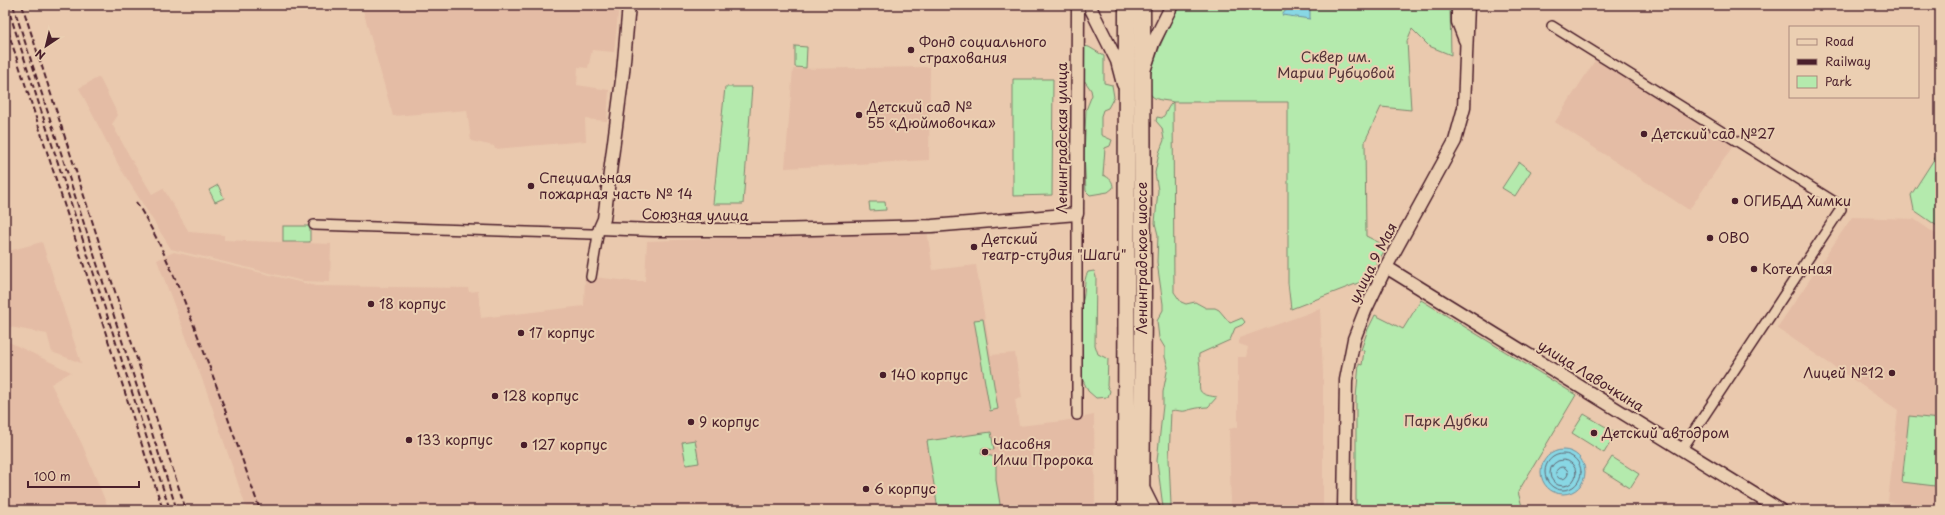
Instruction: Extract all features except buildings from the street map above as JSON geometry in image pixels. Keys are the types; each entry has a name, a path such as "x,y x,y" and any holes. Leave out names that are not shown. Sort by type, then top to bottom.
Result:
{"highway":[{"name":"Ленинградское шоссе","path":"1126,510 1127,5"},
{"name":"Ленинградское шоссе","path":"1141,510 1143,306 1142,5"}],"street":[{"path":"591,277 600,228 604,219 623,72 629,5"},
{"path":"1081,5 1100,30 1116,61 1127,98"},
{"name":"Ленинградская улица","path":"1077,415 1077,38 1081,5"},
{"path":"1142,82 1153,43 1172,5"},
{"name":"улица 9 Мая","path":"1458,5 1458,22 1465,41"},
{"name":"улица 9 Мая","path":"1344,510 1346,380 1350,355 1358,326 1386,267 1455,141 1460,128 1464,108 1466,59 1465,41 1468,22 1468,5"},
{"path":"1077,38 1082,30 1088,25 1092,25 1100,30"},
{"path":"1552,26 1838,204 1841,209 1682,449"},
{"name":"Союзная улица","path":"314,225 595,234 600,228 654,230 774,230 932,226 1077,214"},
{"name":"улица Лавочкина","path":"1386,267 1780,510"},
{"path":"1141,484 1154,510"}],"shaded area":[{"path":"354,5 619,5 614,52 592,50 588,68 578,67 577,85 609,90 607,121 585,119 586,141 495,149 494,146 471,141 467,110 393,116 363,10 354,9"},
{"name":"Детский сад №27","path":"1596,59 1733,146 1689,210 1555,122"},
{"name":"Детский сад № 55 «Дюймовочка»","path":"930,67 929,160 785,168 793,69"},
{"path":"99,77 118,115 112,124 130,157 152,194 163,188 189,232 224,235 224,240 331,244 330,282 303,281 171,249 119,166 79,88"},
{"name":"Лицей №12","path":"1852,217 1914,219 1940,237 1940,467 1936,510 1908,510 1908,505 1888,502 1898,410 1777,328"},
{"path":"927,231 933,270 976,265 991,355 1015,353 1022,398 1015,399 1019,426 1063,421 1094,415 1095,510 247,510 207,392 157,260 174,252 316,286 468,288 469,292 478,291 481,318 584,306 585,276 628,281 645,281 647,241"},
{"path":"42,242 81,363 52,352 47,334 5,326 5,252"},
{"path":"1320,309 1323,373 1323,510 1231,510 1229,429 1238,427 1238,357 1246,357 1248,347 1239,344 1239,338"},
{"path":"5,340 71,372 51,384 82,444 109,510 5,510"}],"green space":[{"name":"Сквер им. Марии Рубцовой","path":"1179,5 1450,5 1451,55 1429,46 1412,29 1407,41 1411,110 1381,107 1365,141 1366,236 1382,244 1385,250 1366,280 1291,309 1288,283 1288,102 1173,102 1154,98 1149,89 1153,65 1158,51"},
{"path":"795,46 807,47 806,68 795,67"},
{"path":"1084,46 1089,47 1104,56 1104,83 1112,85 1114,97 1108,108 1103,110 1101,116 1101,135 1112,140 1110,146 1105,148 1103,175 1111,180 1113,188 1108,192 1090,195 1086,191 1084,155 1086,110 1092,95 1091,90 1084,80 1082,51"},
{"path":"1013,79 1053,79 1052,195 1013,196"},
{"path":"725,87 752,87 743,204 713,204"},
{"path":"1173,102 1174,292 1181,302 1186,304 1195,302 1206,308 1215,308 1219,310 1230,323 1242,318 1245,322 1235,328 1230,340 1199,354 1200,390 1204,394 1217,397 1208,407 1183,411 1171,411 1169,459 1171,505 1167,510 1163,507 1157,461 1163,392 1168,367 1165,357 1165,348 1159,338 1157,321 1163,310 1163,304 1157,262 1158,235 1155,223 1158,190 1155,173 1159,153 1164,140 1162,128 1156,121 1157,117 1162,118"},
{"path":"1940,150 1940,228 1914,210 1911,195"},
{"path":"1519,162 1531,171 1515,196 1502,188"},
{"path":"218,185 224,198 215,202 209,190"},
{"path":"869,202 885,202 886,210 870,211"},
{"path":"283,226 310,226 310,242 283,242"},
{"path":"1094,271 1096,277 1095,345 1098,354 1108,359 1107,386 1110,391 1108,397 1096,398 1088,391 1081,376 1081,304 1084,296 1086,276 1088,272"},
{"name":"Парк Дубки","path":"1421,300 1576,395 1518,492 1523,510 1356,510 1356,398 1359,364 1362,365 1364,351 1361,350 1368,329 1375,315 1403,329"},
{"path":"983,319 998,409 990,411 974,320"},
{"name":"Детский автодром","path":"1584,414 1616,433 1604,453 1572,433"},
{"path":"1909,416 1940,419 1940,443 1935,486 1902,482"},
{"path":"991,432 994,450 982,448 981,454 996,457 996,480 1001,510 938,510 927,441"},
{"path":"695,440 699,463 686,465 682,442"},
{"path":"1612,457 1639,474 1630,488 1603,471"}],"water":[{"path":"1290,5 1310,5 1310,19 1282,15"},
{"path":"1563,450 1575,454 1581,460 1585,472 1581,484 1575,490 1563,494 1551,490 1545,484 1541,472 1545,460 1551,454"}],"railway":[{"path":"7,5 170,510"},
{"path":"13,5 177,510"},
{"path":"22,5 186,510"},
{"path":"5,22 163,510"},
{"path":"136,202 161,247 182,294 260,510"}],"place":[{"name":"Фонд социального страхования","path":"911,50"},
{"name":"Детский сад № 55 «Дюймовочка»","path":"859,115"},
{"name":"Детский сад №27","path":"1644,134"},
{"name":"Специальная пожарная часть № 14","path":"531,186"},
{"name":"ОГИБДД Химки","path":"1735,201"},
{"name":"ОВО","path":"1710,238"},
{"name":"Детский театр-студия \"Шаги\"","path":"974,247"},
{"name":"Котельная","path":"1754,269"},
{"name":"18 корпус","path":"371,304"},
{"name":"17 корпус","path":"521,333"},
{"name":"Лицей №12","path":"1892,373"},
{"name":"140 корпус","path":"883,375"},
{"name":"128 корпус","path":"495,396"},
{"name":"9 корпус","path":"691,422"},
{"name":"Детский автодром","path":"1594,433"},
{"name":"133 корпус","path":"409,440"},
{"name":"127 корпус","path":"524,445"},
{"name":"Часовня Илии Пророка","path":"985,452"},
{"name":"6 корпус","path":"866,489"}]}
